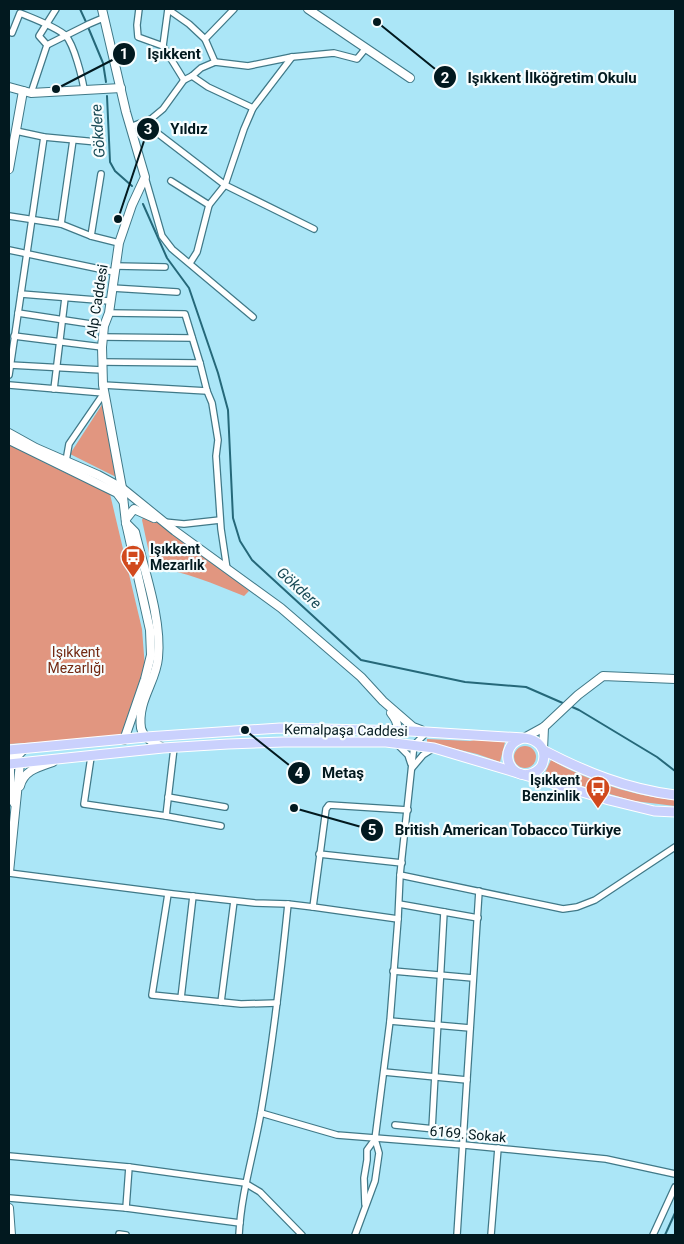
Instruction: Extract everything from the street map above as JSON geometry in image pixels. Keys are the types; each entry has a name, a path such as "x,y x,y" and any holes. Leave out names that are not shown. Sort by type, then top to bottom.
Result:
{"main road":[{"name":"Kemalpaşa Caddesi","path":"12,759 24,749 146,737 280,728 427,732 524,738"},
{"path":"543,750 541,766 532,773 521,774 512,768 509,763 508,752 514,742 524,738 536,741 543,750 595,775 620,784 675,795"},
{"name":"Kemalpaşa Caddesi","path":"12,759 59,760 163,748 284,742 386,742 434,748 654,811 675,812"}],"street":[{"path":"47,45 39,36 48,25 56,9"},
{"path":"102,9 130,128 162,236 172,249 190,262 215,283 222,292 253,317"},
{"path":"139,9 138,37 163,46 184,80"},
{"path":"163,46 169,9 205,39 215,62"},
{"path":"205,39 234,9"},
{"path":"308,9 410,78"},
{"path":"9,32 12,33 20,13 48,25 66,36 81,72 84,89"},
{"path":"9,170 11,143 27,92 47,45 103,18"},
{"path":"130,128 163,109 184,80 201,68 215,62 248,66 292,57 334,53 357,59 366,48"},
{"path":"190,262 197,252 209,205 225,185 253,108 292,57"},
{"path":"192,76 208,87 253,108"},
{"path":"9,87 27,92 121,88"},
{"path":"143,122 225,185 314,229"},
{"path":"16,131 97,142"},
{"path":"9,375 44,136"},
{"path":"61,224 73,140"},
{"path":"91,236 101,174"},
{"name":"Alp Caddesi","path":"124,740 151,655 150,630 126,521 104,389 102,347 119,243 144,177"},
{"path":"171,181 209,205"},
{"path":"9,216 61,224 91,236 119,243"},
{"path":"9,250 115,269 165,267"},
{"path":"112,288 177,292"},
{"path":"21,294 109,301"},
{"path":"54,389 58,342 65,298"},
{"path":"18,313 62,318 104,326"},
{"path":"109,313 185,314 212,403 218,440 216,456 220,520 227,569"},
{"path":"14,336 102,347"},
{"path":"103,338 192,338"},
{"path":"10,365 56,367 200,364"},
{"path":"9,385 54,389 207,391"},
{"path":"66,461 69,444 104,389"},
{"path":"9,433 36,448 122,488 164,522 281,608 361,677 383,701 413,727 427,732 414,745 400,876 390,1021 375,1139 380,1153 375,1180 355,1235"},
{"path":"9,440 117,493 124,503"},
{"path":"126,521 134,509 152,516 175,530"},
{"path":"164,522 184,524 220,520"},
{"name":"Alp Caddesi","path":"126,521 135,532 157,625 158,659 140,712 141,730 146,737"},
{"path":"524,738 544,727 578,695 603,676 675,679"},
{"path":"383,701 398,726 397,731 386,742"},
{"path":"543,750 544,727"},
{"path":"146,737 163,748"},
{"path":"396,743 408,754 412,768"},
{"path":"166,816 174,748"},
{"path":"412,768 423,755 434,748"},
{"path":"92,757 84,804 221,826"},
{"path":"12,759 10,789 15,805"},
{"path":"12,759 15,805"},
{"path":"59,760 27,772 21,780 15,805 9,872 168,894 313,906 398,919"},
{"path":"168,797 225,807"},
{"path":"313,906 326,809 329,805 408,810"},
{"path":"400,876 563,909 577,907 595,900 675,847"},
{"path":"319,854 402,863"},
{"path":"456,1235 464,1145 479,891"},
{"path":"168,894 152,995 241,1004 277,1003"},
{"path":"180,998 193,896"},
{"path":"221,1002 234,900"},
{"path":"239,1235 245,1183 261,1113 277,1003 288,904"},
{"path":"399,904 478,918"},
{"name":"6169. Sokak","path":"432,1129 444,912"},
{"path":"393,971 474,978"},
{"path":"390,1021 470,1028"},
{"path":"384,1072 467,1080"},
{"name":"6169. Sokak","path":"261,1113 337,1136 464,1145 606,1159 675,1174"},
{"name":"6169. Sokak","path":"395,1125 464,1132"},
{"path":"365,1206 364,1178 367,1150 375,1139"},
{"path":"490,1235 498,1148"},
{"path":"9,1156 129,1167 245,1183 260,1192 302,1234"},
{"path":"126,1208 129,1167"},
{"path":"654,1235 675,1187"},
{"path":"9,1198 126,1208 240,1223"},
{"path":"9,1208 11,1235"}],"green space":[{"path":"103,403 116,477 70,454"},
{"name":"Işıkkent Mezarlığı","path":"9,444 110,494 142,629 145,668 122,737 9,744"},
{"path":"144,515 149,516 200,551 249,591 244,596 187,575 152,567 142,520"},
{"path":"427,739 505,742 500,762 477,754 427,742"},
{"path":"521,746 529,746 536,753 536,761 529,768 521,768 514,761 514,753"},
{"path":"551,760 595,781 643,795 675,800 675,806 634,801 544,775"}],"waterway":[{"name":"Gökdere","path":"80,9 86,22"},
{"name":"Gökdere","path":"88,27 103,63 106,82"},
{"name":"Gökdere","path":"107,96 110,162 115,171 132,186"},
{"name":"Gökdere","path":"143,204 167,258 189,288 218,373 228,410 233,518 240,541 252,560 361,660 465,682 526,687 565,704"},
{"name":"Gökdere","path":"570,706 657,757 675,771"},
{"name":"Gökdere","path":"665,1235 675,1213"}],"place":[{"name":"Işıkkent İlköğretim Okulu","path":"377,22"},
{"name":"Işıkkent","path":"56,89"},
{"name":"Yıldız","path":"118,219"},
{"name":"Işıkkent Mezarlık","path":"133,578"},
{"name":"Metaş","path":"245,730"},
{"name":"British American Tobacco Türkiye","path":"294,808"},
{"name":"Işıkkent Benzinlik","path":"598,809"}]}
